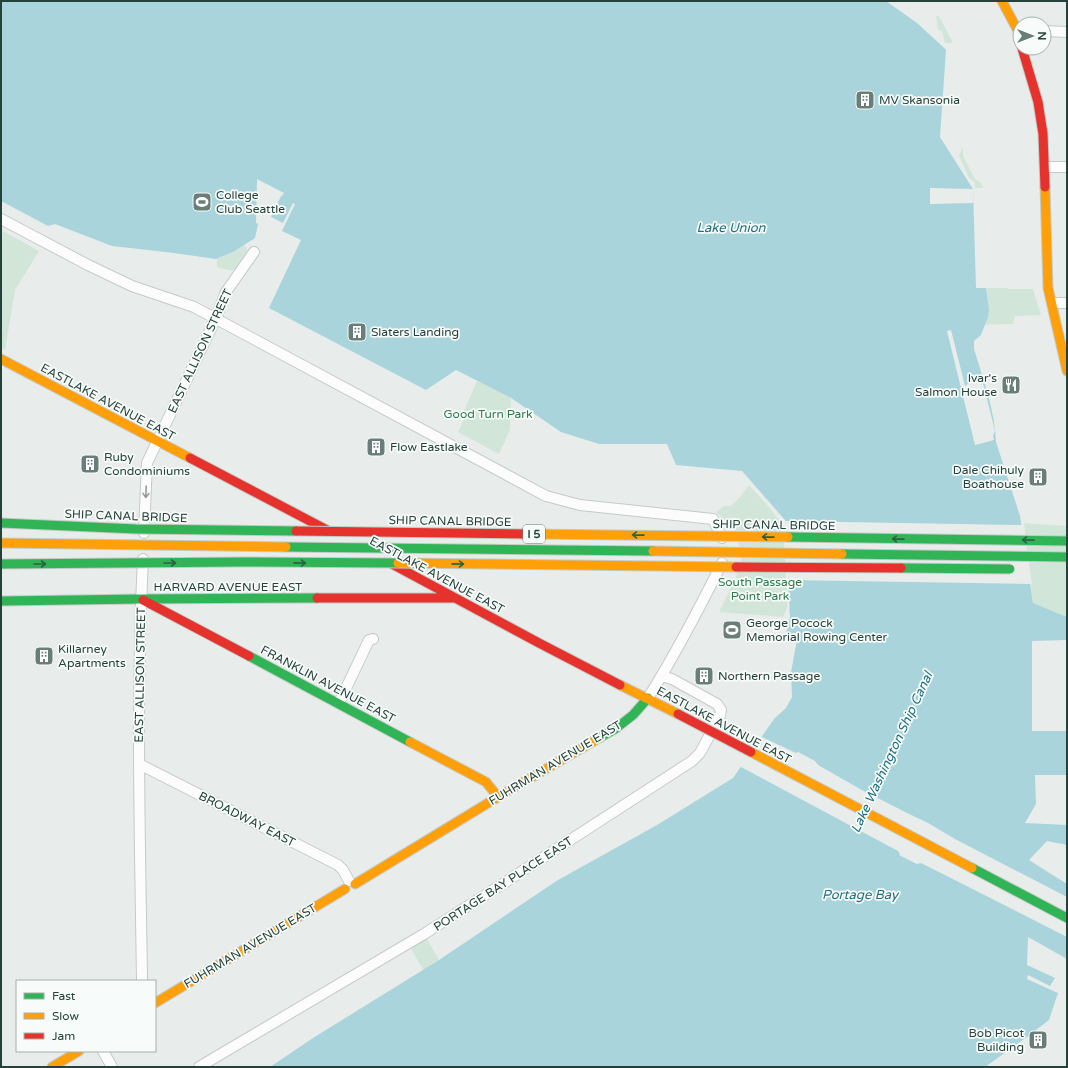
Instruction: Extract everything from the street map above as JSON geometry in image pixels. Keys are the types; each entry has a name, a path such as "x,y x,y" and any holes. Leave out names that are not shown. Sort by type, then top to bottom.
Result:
{"main road":[{"path":"1002,1 1012,20"},
{"path":"1024,56 1038,102 1043,134 1048,288 1067,372"},
{"name":"EASTLAKE AVENUE EAST","path":"1,359 539,643 648,698 1067,918"},
{"name":"SHIP CANAL BRIDGE","path":"1,523 136,530 1067,541"},
{"path":"1,543 104,546 1067,557"},
{"path":"1,564 242,562 1019,569"},
{"name":"HARVARD AVENUE EAST","path":"1,601 456,598"},
{"name":"FRANKLIN AVENUE EAST","path":"141,599 486,782 498,797"},
{"name":"FUHRMAN AVENUE EAST","path":"156,1003 350,884 615,729 633,715 648,698"},
{"path":"52,1067 76,1052"}],"street":[{"path":"1052,32 1067,32"},
{"path":"1045,166 1067,167"},
{"path":"1,219 88,265 132,286 194,306 216,318"},
{"name":"EAST ALLISON STREET","path":"142,980 139,764 141,599 146,466 216,318 226,292 254,252"},
{"path":"1052,303 1067,303"},
{"name":"FUHRMAN AVENUE EAST","path":"216,318 546,496 580,505 713,518 728,552 701,606 648,698"},
{"path":"339,703 369,640 373,639"},
{"name":"PORTAGE BAY PLACE EAST","path":"200,1067 424,934 692,761 702,750 720,716 721,710 717,704 672,679 661,676"},
{"name":"BROADWAY EAST","path":"139,764 338,865 343,870 350,884"},
{"path":"104,1052 112,1067"}],"green space":[{"path":"936,16 939,16 953,43 945,43 942,31 938,30"},
{"path":"963,147 963,156 975,179 981,183 983,188 975,188 975,183 969,178 959,156"},
{"path":"1,230 39,251 15,290 5,350 1,348"},
{"path":"244,245 247,249 248,258 237,269 232,270 217,267 217,259"},
{"path":"986,288 1033,289 1041,315 1015,316 1013,324 984,325 988,311"},
{"name":"Good Turn Park","path":"477,381 511,398 510,430 499,454 458,432 465,417 462,415"},
{"name":"South Passage Point Park","path":"749,485 781,523 786,539 787,608 783,617 719,612 735,580 742,556 734,529 716,512 724,506 731,506"},
{"path":"1024,523 1067,526 1067,617 1033,603"},
{"path":"424,934 439,960 423,970 408,943"}],"water":[{"name":"Lake Union","path":"1,1 886,1 917,23 942,46 946,50 940,137 973,189 976,288 986,288 989,310 981,335 974,341 974,349 991,406 996,442 1020,516 1033,603 1067,617 1067,640 1032,641 1032,731 1067,731 1067,775 1035,775 1036,804 1025,823 1067,825 1067,845 1047,841 1029,860 1067,884 1067,960 1049,1020 985,1067 270,1067 313,1038 439,960 558,880 657,825 733,778 774,719 786,708 792,697 791,672 797,640 785,638 790,618 785,520 742,471 676,465 667,444 599,444 561,432 511,398 456,370 426,390 269,308 301,240 259,220 255,238 233,252 216,259 112,246 55,224 48,226 1,201"}],"pier":[{"path":"257,179 284,193 281,196 271,217 283,223 293,203 295,204 281,233 260,223 260,225 256,223"},
{"path":"930,188 973,189 973,203 930,204"},
{"path":"951,330 965,386 976,380 983,383 995,431 993,436 994,440 975,445 947,331"},
{"path":"783,521 1023,525 1032,584 786,580"},
{"path":"760,736 796,753 798,752 860,789 928,823 955,839 1067,897 1067,937 921,863 917,864 899,855 900,854 898,851 739,766"},
{"path":"1028,937 1067,959 1066,973 1060,994 1027,979 1028,975 1050,986 1055,978 1027,965"}],"traffic: fast":[{"path":"1,523 136,529 296,531"},
{"path":"788,537 1067,541"},
{"path":"286,547 653,551"},
{"path":"842,554 1067,557"},
{"path":"1,564 242,562 398,563"},
{"path":"901,568 1010,569"},
{"path":"1,601 317,598"},
{"path":"249,656 410,742"},
{"path":"599,738 615,729 633,715 648,698"},
{"path":"972,868 1067,918"}],"traffic: slow":[{"path":"1002,1 1012,20"},
{"path":"1045,187 1048,288 1067,371"},
{"path":"1,359 190,458"},
{"path":"530,534 788,537"},
{"path":"1,543 286,547"},
{"path":"653,551 842,554"},
{"path":"398,563 736,567"},
{"path":"620,685 678,714"},
{"path":"355,884 498,797 599,738"},
{"path":"410,742 486,782 498,797"},
{"path":"751,752 972,868"},
{"path":"156,1002 345,889"},
{"path":"52,1067 77,1052"}],"traffic: jam":[{"path":"1024,56 1038,102 1043,134 1045,187"},
{"path":"190,458 327,530"},
{"path":"296,531 530,534"},
{"path":"392,564 620,685"},
{"path":"736,567 901,568"},
{"path":"317,598 453,598"},
{"path":"143,600 249,656"},
{"path":"678,714 751,752"}],"place":[{"name":"MV Skansonia","path":"865,100"},
{"name":"College Club Seattle","path":"202,202"},
{"name":"Slaters Landing","path":"357,332"},
{"name":"Ivar's Salmon House","path":"1011,385"},
{"name":"Flow Eastlake","path":"376,447"},
{"name":"Ruby Condominiums","path":"90,464"},
{"name":"Dale Chihuly Boathouse","path":"1038,477"},
{"name":"George Pocock Memorial Rowing Center","path":"732,630"},
{"name":"Killarney Apartments","path":"44,656"},
{"name":"Northern Passage","path":"704,676"},
{"name":"Bob Picot Building","path":"1038,1040"}],"water label":[{"name":"Lake Washington Ship Canal","path":"891,752"},
{"name":"Portage Bay","path":"860,894"}]}
